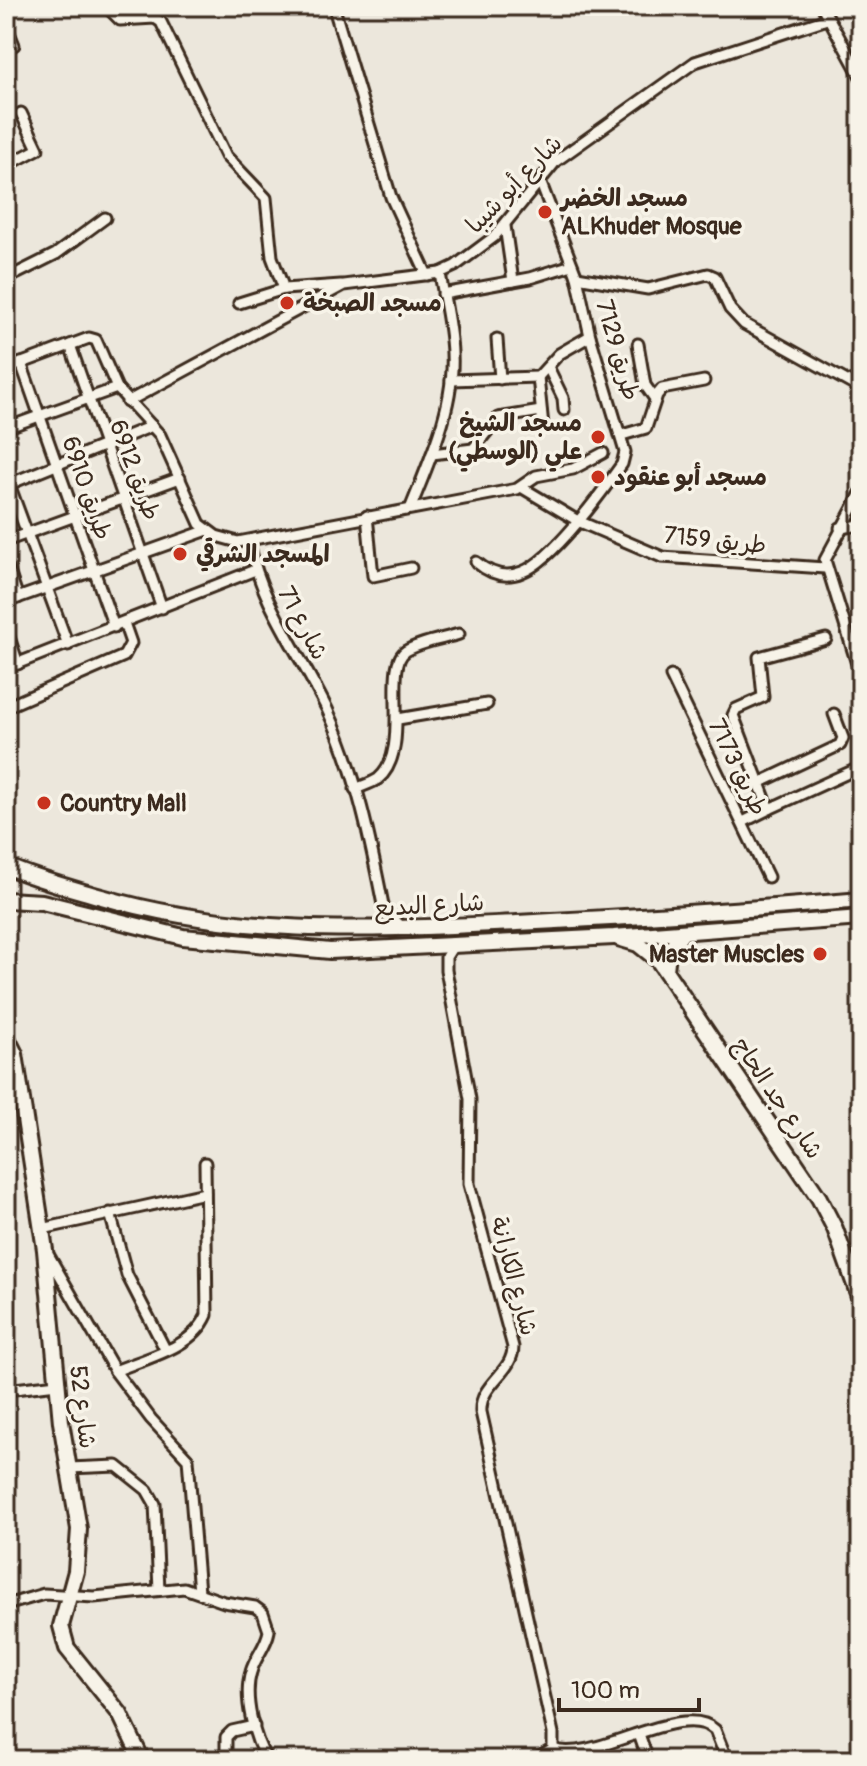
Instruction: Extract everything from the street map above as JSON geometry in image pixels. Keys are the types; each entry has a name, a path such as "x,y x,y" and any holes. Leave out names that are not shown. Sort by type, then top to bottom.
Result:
{"main road":[{"name":"شارع البديع","path":"6,866 35,878 175,917 276,929 404,929 861,900"},
{"name":"شارع البديع","path":"6,900 42,902 141,928 232,944 330,951 614,937 861,918"},
{"path":"666,970 668,953 683,932"},
{"name":"شارع جد الحاج","path":"614,937 649,951 666,970 825,1208 861,1302"},
{"name":"شارع 52","path":"6,1036 15,1054 13,1087 42,1229 57,1384 79,1529 76,1571 61,1626 67,1648 120,1714 142,1760"}],"street":[{"path":"106,6 120,20 155,18 161,22 226,156 266,198 272,257 284,289"},
{"path":"822,6 827,19 857,61 861,77"},
{"path":"336,15 391,197 427,275"},
{"name":"شارع أبو شيبا","path":"440,273 479,250 505,226 556,161 695,62 827,19"},
{"path":"6,25 14,45"},
{"path":"6,166 38,149 21,113"},
{"name":"طريق 7129","path":"476,562 487,571 520,574 539,562 578,521 622,464 622,435 590,336 577,277 540,181"},
{"path":"6,279 56,254 105,218"},
{"path":"505,226 513,281"},
{"path":"443,294 513,281 572,265"},
{"path":"239,303 284,289 440,273 452,352 451,380 432,454 411,507"},
{"path":"577,277 648,289 699,275 715,277 730,309 744,324 861,389"},
{"path":"127,402 344,285"},
{"path":"451,380 538,377 549,369 559,354 590,336"},
{"path":"6,369 89,338 96,340 117,388 152,426 205,531 226,540 249,542 521,487 536,476 573,469 603,453"},
{"path":"497,339 500,379"},
{"path":"638,344 645,385 655,399"},
{"name":"طريق 6912","path":"70,345 162,608"},
{"name":"طريق 6910","path":"21,363 95,572 119,625"},
{"path":"549,369 564,410"},
{"path":"538,377 543,426"},
{"path":"622,435 646,428 655,399 662,389 704,381"},
{"path":"6,428 117,388"},
{"path":"432,454 473,449 498,418 541,411"},
{"path":"68,645 8,480 152,426"},
{"path":"6,541 180,478"},
{"name":"طريق 7159","path":"521,487 578,521 662,557 825,568"},
{"path":"861,493 826,554 825,568 857,650 861,677"},
{"path":"367,516 373,576 411,568"},
{"path":"840,528 861,525"},
{"path":"6,602 205,531"},
{"name":"شارع 71","path":"249,542 255,570 269,606 330,716 355,789 384,910"},
{"path":"6,563 18,598"},
{"path":"6,668 255,570"},
{"path":"6,707 124,656 131,643 119,625"},
{"path":"6,628 18,664"},
{"path":"355,789 378,778 383,771 398,719 395,668 399,658 405,651 459,634"},
{"path":"769,809 733,715 736,709 763,697 759,657 826,639"},
{"name":"طريق 7173","path":"671,676 768,877"},
{"path":"398,719 487,704"},
{"path":"757,784 840,745 843,738 834,714"},
{"path":"743,822 861,767"},
{"path":"368,930 381,918 384,910 404,929"},
{"name":"شارع الكارانة","path":"453,946 446,957 446,970 470,1099 469,1184 513,1347 511,1358 483,1395 481,1412 553,1733 553,1749"},
{"path":"427,948 446,970"},
{"path":"115,1371 194,1335 207,1315 205,1163"},
{"path":"42,1229 205,1193"},
{"path":"110,1213 127,1275 165,1349"},
{"path":"45,1250 115,1371 188,1459 199,1592"},
{"path":"6,1390 57,1384"},
{"path":"69,1468 117,1466 150,1494 155,1504 159,1590"},
{"path":"6,1605 44,1594 94,1597 184,1588 224,1602 255,1607 267,1622 267,1640 249,1678 254,1726 264,1757"},
{"path":"535,1760 553,1749 580,1749 703,1722 715,1730 727,1760"},
{"path":"226,1760 226,1737 232,1731 254,1726"},
{"path":"639,1734 648,1760"}],"place":[{"name":"مسجد الخضر ALKhuder Mosque","path":"545,212"},
{"name":"مسجد الصبخة","path":"287,303"},
{"name":"مسجد الشيخ علي (الوسطي)","path":"598,437"},
{"name":"مسجد أبو عنقود","path":"598,477"},
{"name":"المسجد الشرقي","path":"180,554"},
{"name":"Country Mall","path":"44,803"},
{"name":"Master Muscles","path":"820,954"}]}
